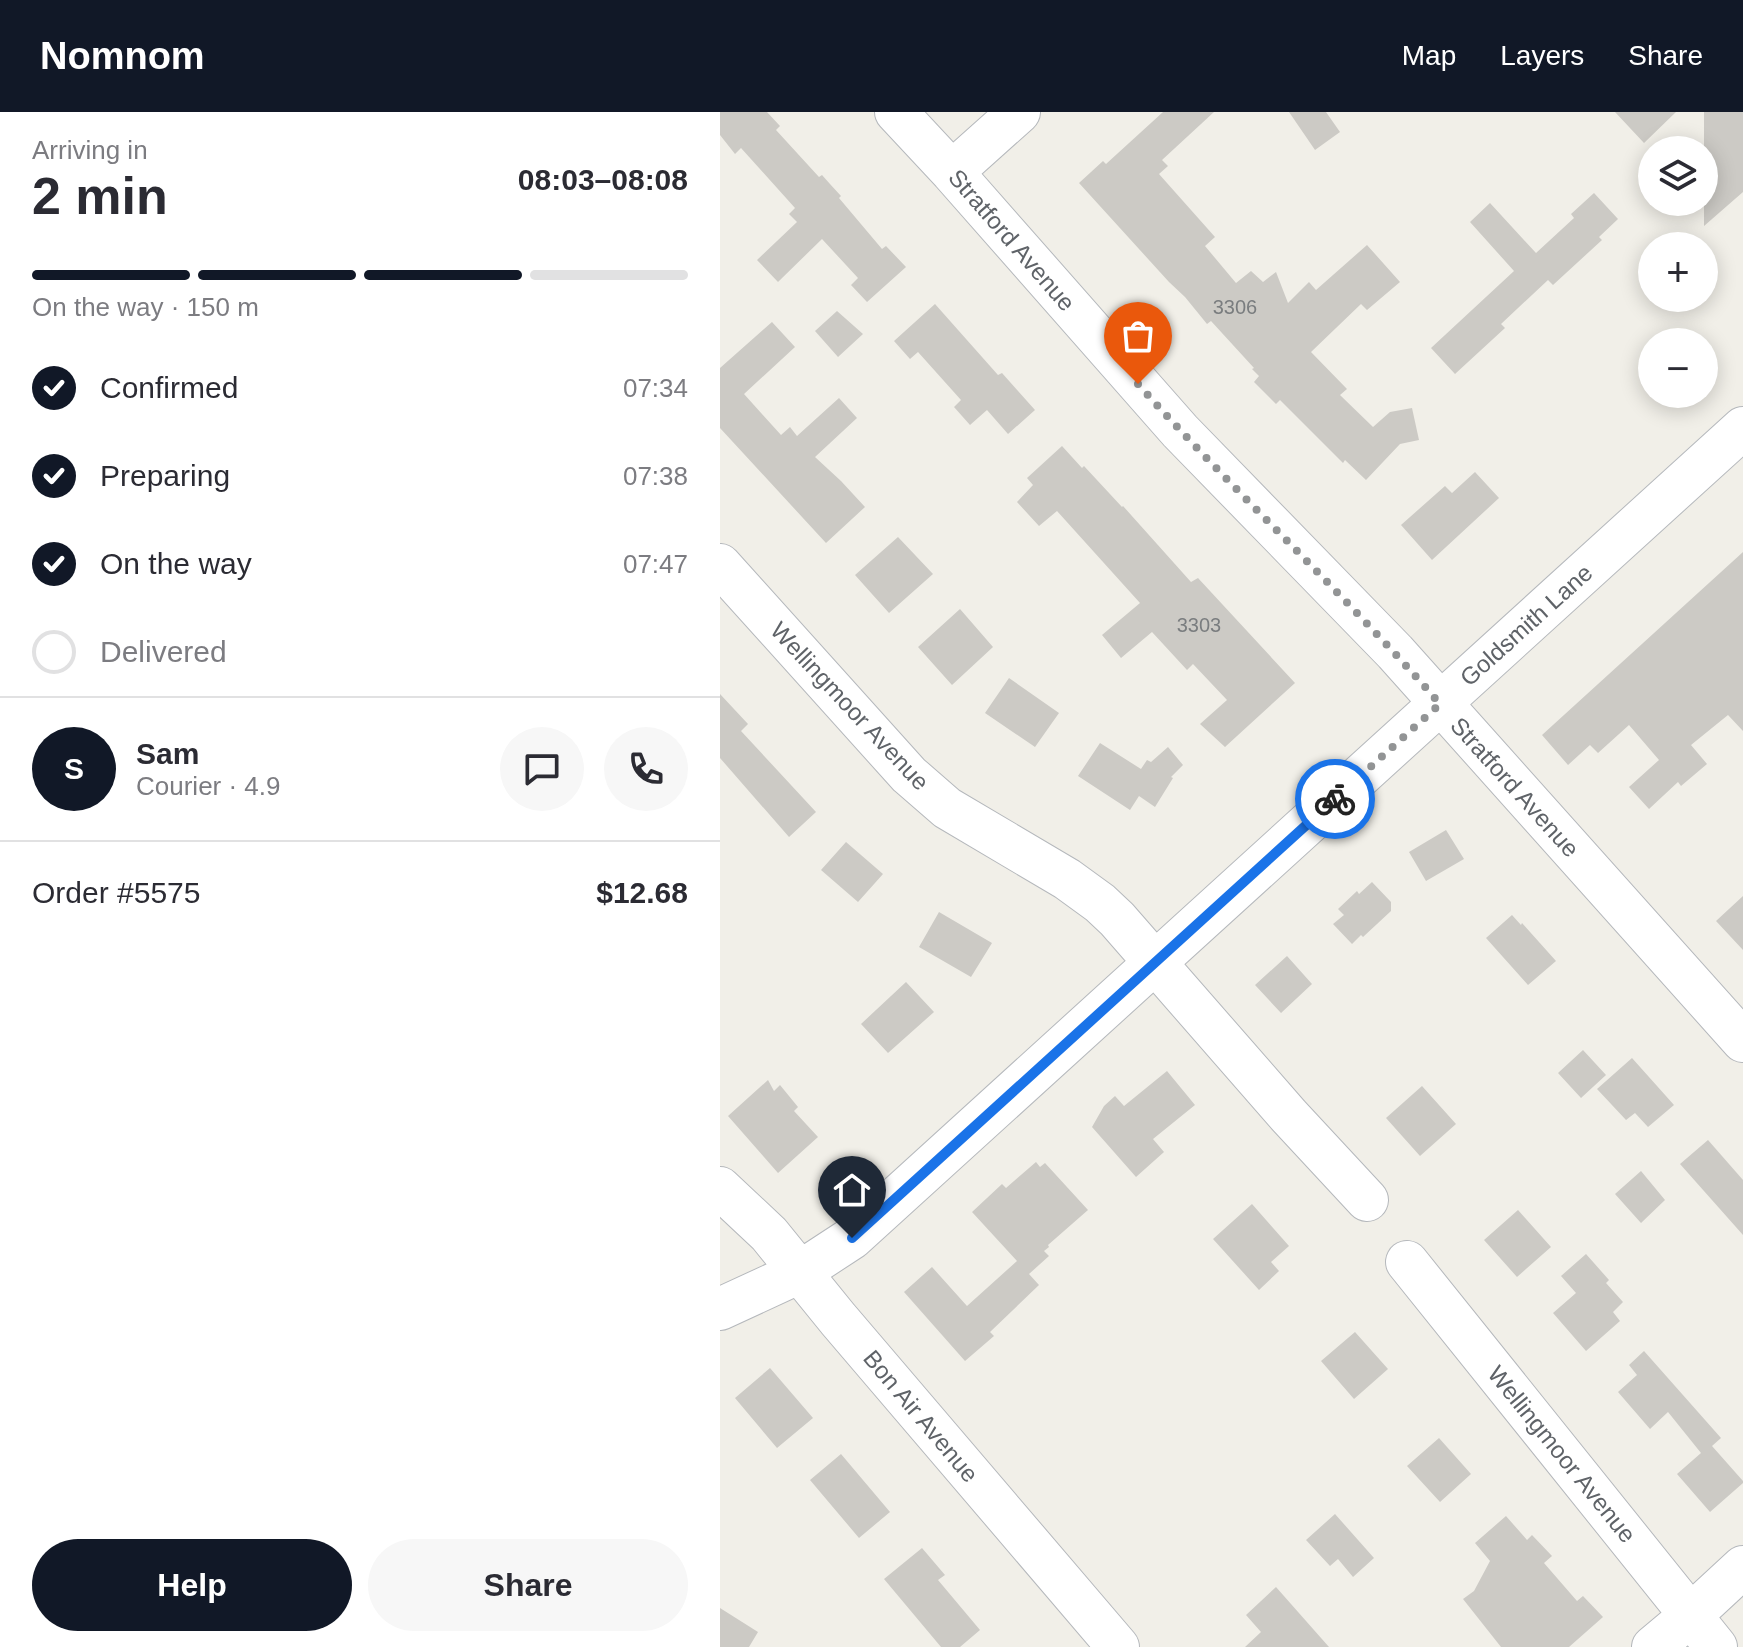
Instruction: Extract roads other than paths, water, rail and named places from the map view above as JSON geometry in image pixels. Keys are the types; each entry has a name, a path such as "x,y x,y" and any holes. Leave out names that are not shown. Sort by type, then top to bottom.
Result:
{"street":[{"name":"Stratford Avenue","path":"896,112 1180,431 1395,652 1743,1041"},
{"path":"952,172 1019,112"},
{"name":"Goldsmith Lane","path":"720,1309 800,1272 852,1238 1743,428"},
{"name":"Wellingmoor Avenue","path":"720,565 909,775 947,808 1067,879 1117,919 1289,1116 1367,1200"},
{"name":"Bon Air Avenue","path":"720,1188 769,1234 1118,1647"},
{"name":"Wellingmoor Avenue","path":"1407,1262 1703,1631"},
{"path":"1653,1647 1703,1631 1743,1567"}]}
